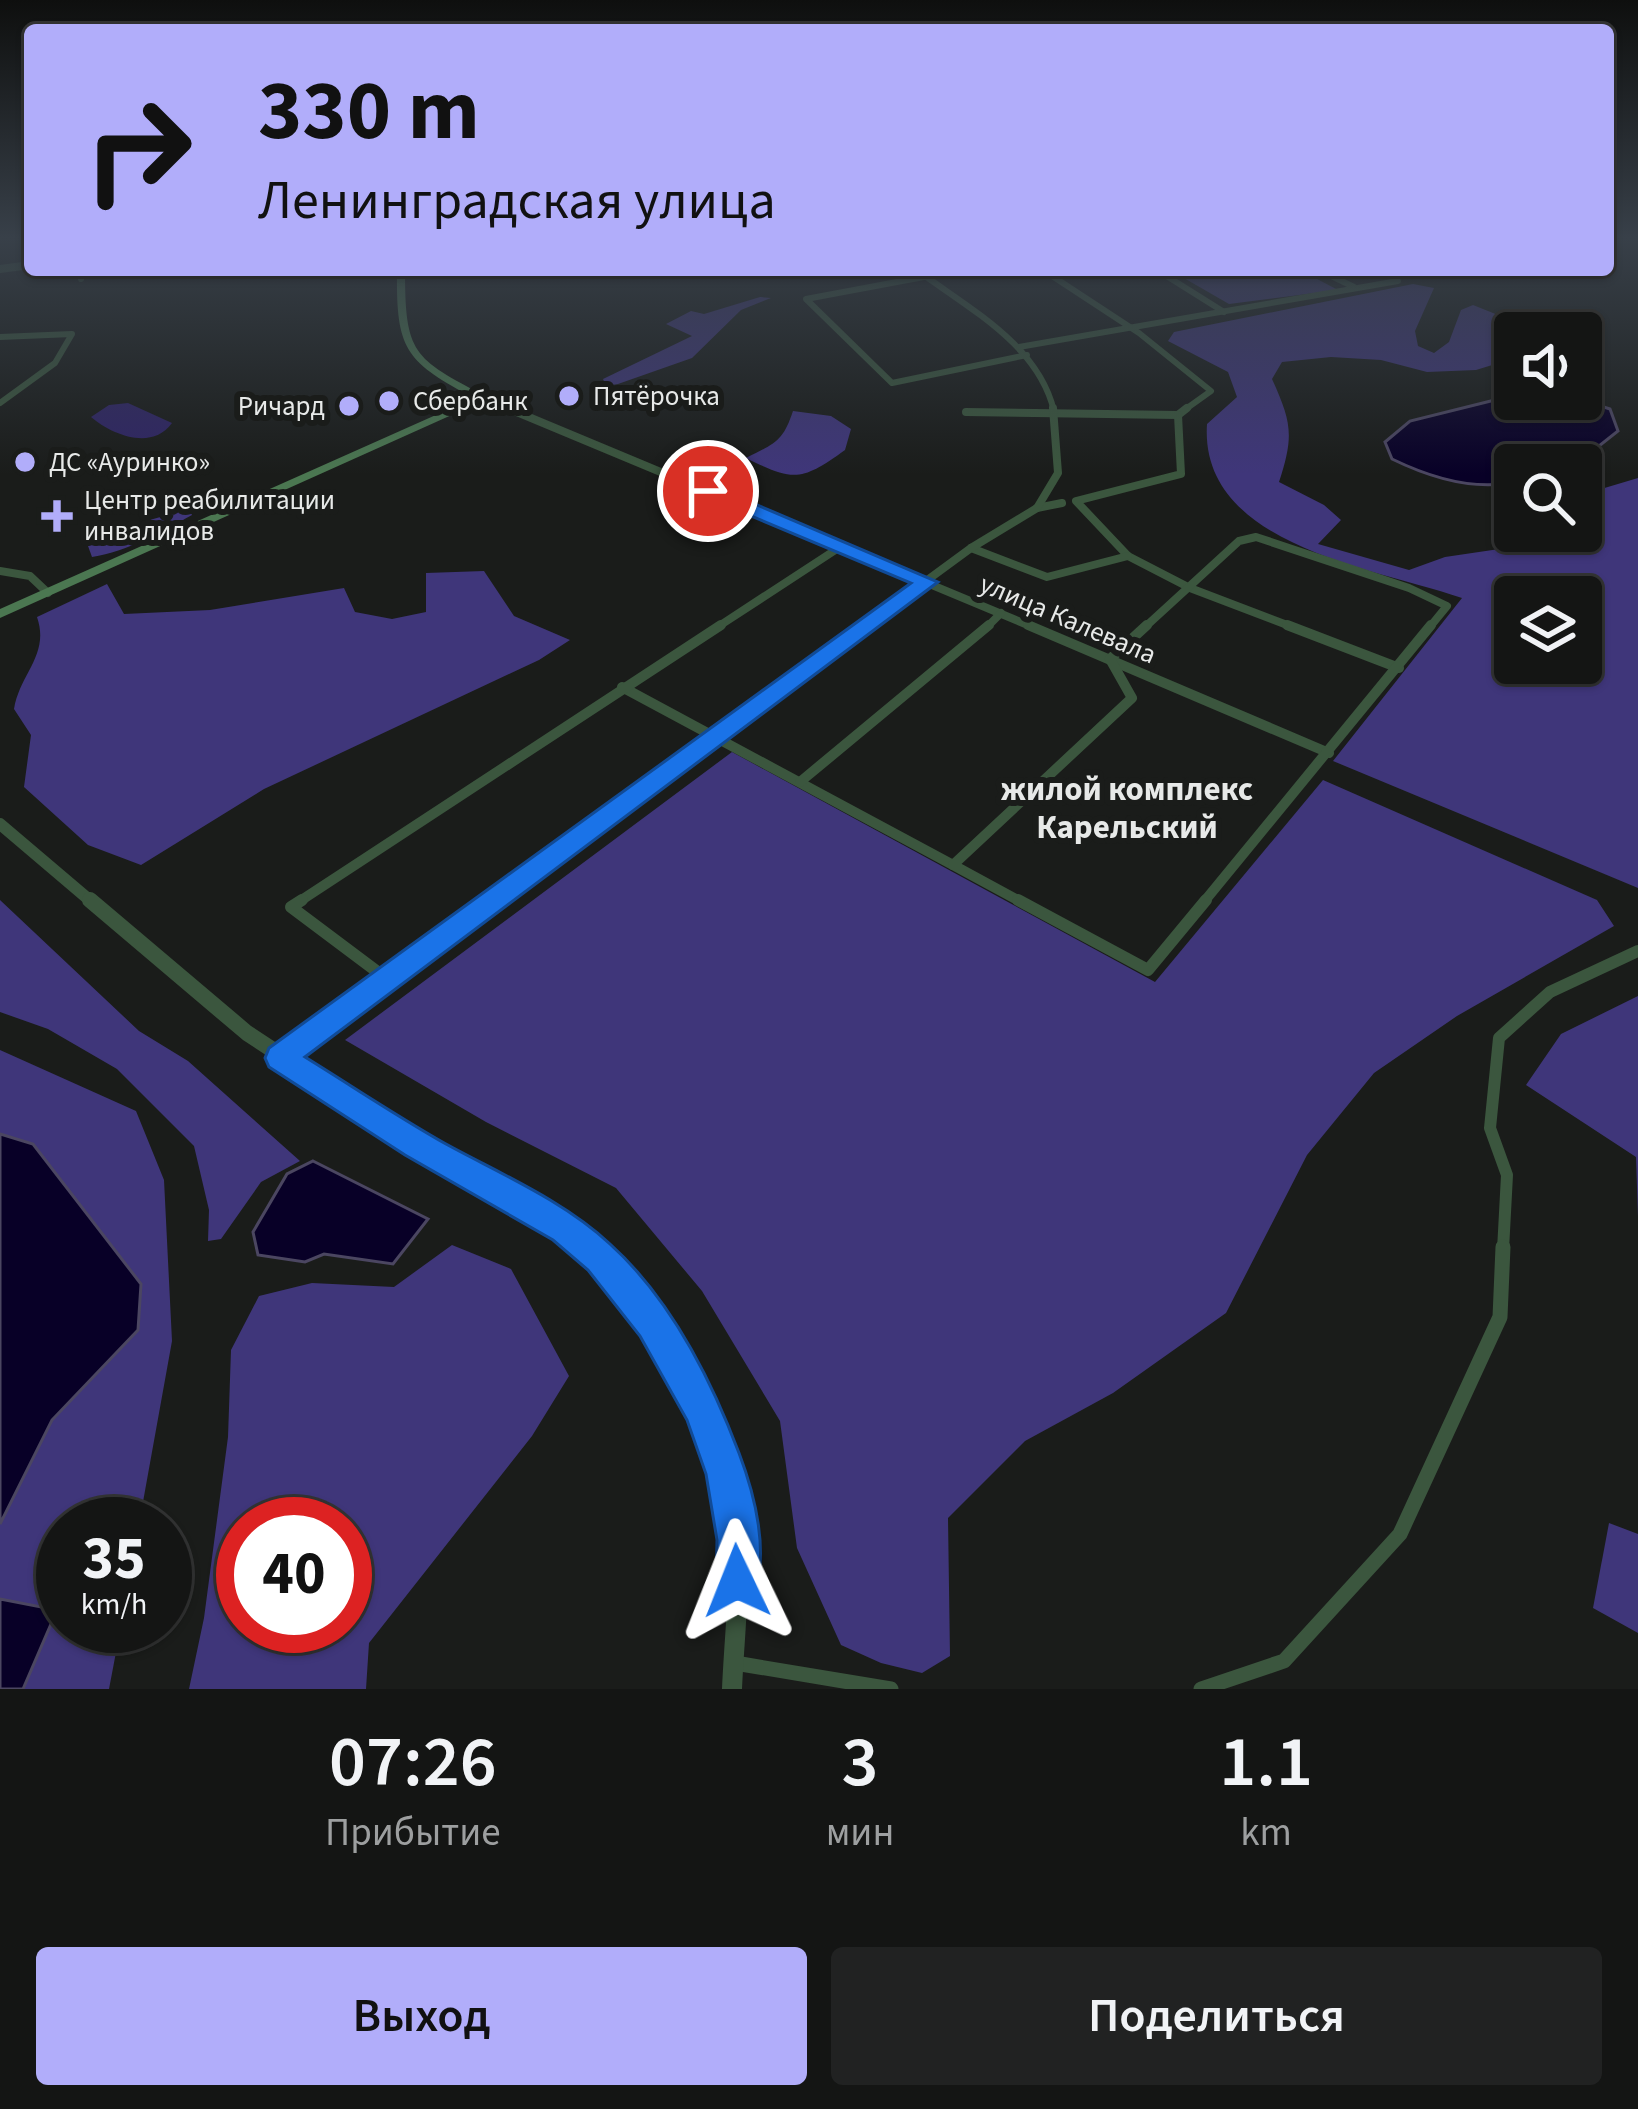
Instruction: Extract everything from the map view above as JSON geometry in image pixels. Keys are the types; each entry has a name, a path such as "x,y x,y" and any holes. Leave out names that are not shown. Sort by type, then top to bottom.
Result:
{"main road":[{"name":"улица Калевала","path":"401,317 408,347 423,367 482,398"},
{"path":"0,614 482,398"}],"street":[{"path":"824,317 892,383 1027,356"},
{"path":"978,317 1018,347 1047,381 1055,415 1058,473 1037,508"},
{"path":"966,412 1178,415 1211,391 1113,317"},
{"path":"1018,347 1187,317"},
{"path":"0,337 72,334 55,363 0,403"},
{"name":"улица Калевала","path":"482,398 612,454 759,509 1329,753"},
{"path":"1178,415 1181,474 1076,501 1128,556 1190,588 1399,668"},
{"path":"280,1058 970,548 1037,508 1062,503"},
{"path":"716,536 759,509"},
{"path":"622,687 1148,970 1448,606 1409,588 1256,537 1239,541 1110,659 1132,698 953,865"},
{"path":"387,979 291,907 843,545"},
{"path":"970,548 1048,577 1128,556"},
{"path":"0,571 30,576 48,593"},
{"path":"800,782 1001,614"},
{"path":"0,824 280,1058 417,1145 565,1228 626,1287 703,1410 727,1474 738,1540 732,1689"},
{"path":"1201,1689 1284,1661 1400,1534 1500,1317 1507,1175 1490,1128 1499,1038 1550,992 1638,950"},
{"path":"735,1663 891,1689"}],"shaded area":[{"path":"680,317 734,317 692,358 606,386 603,379 692,336 666,324"},
{"path":"1250,317 1421,317 1415,331 1418,346 1434,353 1449,342 1458,317 1494,317 1494,364 1476,370 1427,372 1381,360 1331,357 1282,362 1272,379 1289,430 1279,482 1324,505 1341,520 1318,544 1409,570 1445,557 1494,550 1602,552 1602,489 1638,478 1638,888 1333,761 1462,598 1298,545 1261,524 1231,498 1212,465 1207,424 1237,397 1228,372 1168,341 1174,332"},
{"path":"1494,400 1494,420 1602,420 1602,406 1610,409 1618,431 1602,444 1494,444 1494,484 1484,485 1452,481 1392,459 1385,442 1410,421"},
{"path":"128,403 172,423 164,432 143,438 121,434 91,417 109,405"},
{"path":"793,411 831,416 851,429 845,450 797,475 746,458 777,440"},
{"path":"189,509 192,515 156,535 92,557 88,546 121,528"},
{"path":"484,571 514,616 570,640 539,660 264,789 141,865 88,845 24,787 31,735 14,709 40,642 37,617 107,584 124,614 210,610 344,588 355,612 392,619 426,612 426,573"},
{"path":"732,752 1155,982 1323,780 1597,900 1614,926 1457,1016 1374,1073 1307,1155 1226,1313 1113,1393 1025,1441 948,1518 950,1656 922,1673 881,1663 841,1645 797,1548 780,1421 702,1291 616,1188 486,1122 345,1040"},
{"path":"0,900 139,1031 188,1061 300,1161 261,1182 221,1239 208,1241 209,1210 194,1146 117,1069 48,1029 0,1012"},
{"path":"1638,996 1638,1217 1636,1157 1526,1085 1561,1034"},
{"path":"0,1050 136,1111 164,1180 172,1341 144,1497 36,1497 36,1606 0,1599 0,1524 52,1420 138,1330 33,1144 0,1134"},
{"path":"0,1134 33,1144 141,1284 138,1330 52,1420 0,1524"},
{"path":"313,1161 428,1219 393,1264 324,1254 305,1262 258,1255 253,1232 287,1174"},
{"path":"452,1245 511,1269 569,1376 532,1436 372,1639 372,1497 220,1497 231,1350 259,1296 312,1283 394,1287"},
{"path":"1609,1523 1638,1534 1638,1633 1593,1608"},
{"path":"216,1528 216,1653 368,1653 366,1689 189,1689"},
{"path":"0,1599 36,1606 38,1653 23,1689 0,1689"},
{"path":"38,1653 116,1653 109,1689 23,1689"}],"place":[{"name":"Пятёрочка","path":"569,396"},
{"name":"Сбербанк","path":"389,401"},
{"name":"Ричард","path":"349,406"},
{"name":"ДС «Ауринко»","path":"25,462"},
{"name":"Центр реабилитации инвалидов","path":"57,516"}],"district":[{"name":"жилой комплекс Карельский","path":"1127,807"}],"route":[{"path":"708,491 927,582 280,1058 417,1145 565,1228 601,1258 653,1324 703,1410 727,1474 738,1540 737,1581"}]}
